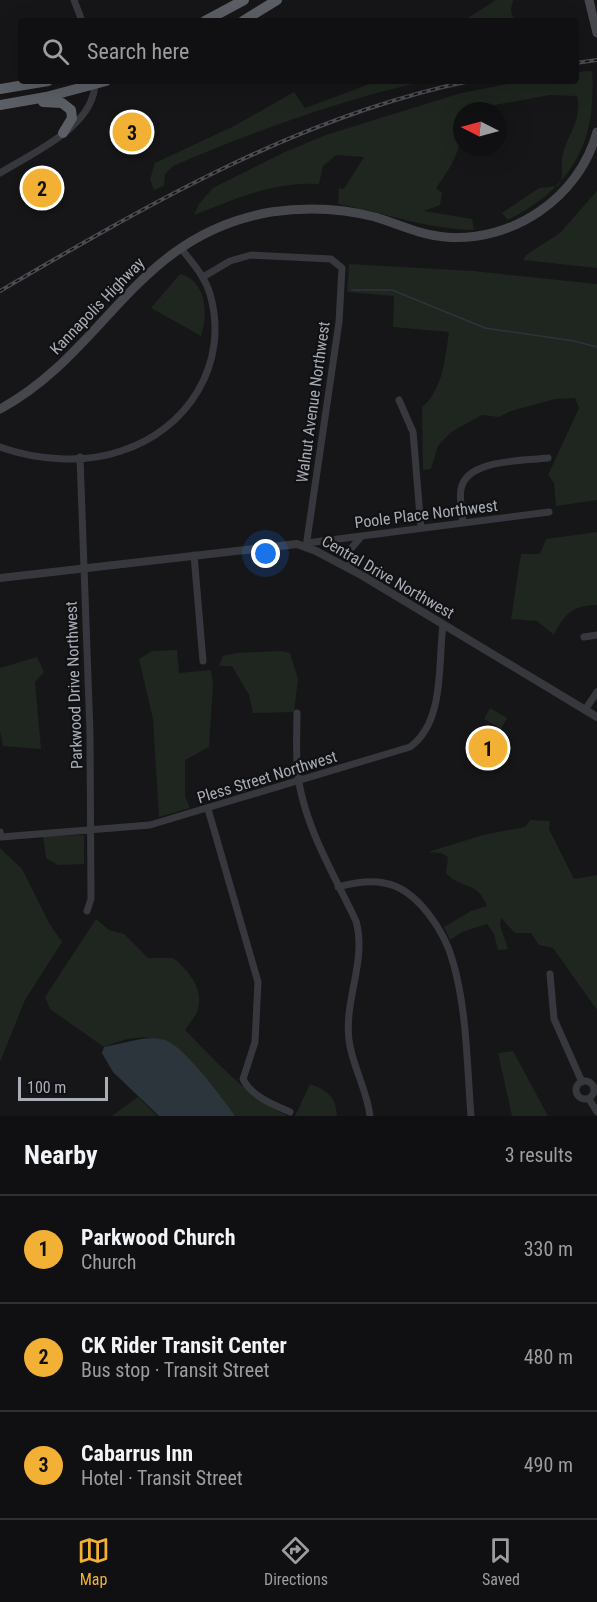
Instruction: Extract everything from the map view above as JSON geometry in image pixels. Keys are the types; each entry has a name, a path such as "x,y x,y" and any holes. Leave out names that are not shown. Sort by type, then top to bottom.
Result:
{"highway":[{"path":"211,18 244,0"},
{"path":"248,18 277,0"},
{"path":"0,89 30,84"},
{"path":"0,105 91,84"},
{"path":"21,102 62,103 69,106 72,118 63,133"}],"main road":[{"path":"589,3 596,29"},
{"name":"Kannapolis Highway","path":"0,409 52,374 136,283 181,248 237,221 271,212 303,209 357,213 421,233 446,237 496,231 528,219 561,194 583,166 597,132"}],"street":[{"path":"74,0 81,18"},
{"path":"0,173 63,133 87,114 98,84"},
{"path":"0,447 30,456 80,457 110,454 140,444 177,419 200,390 213,357 216,342 212,300 203,277 181,248"},
{"name":"Walnut Avenue Northwest","path":"203,277 230,261 251,255 309,257 337,262 343,274 339,322 307,545"},
{"path":"399,400 412,432 421,528"},
{"name":"Parkwood Drive Northwest","path":"80,457 90,733 91,899 87,911"},
{"path":"463,522 461,486 469,473 482,466 548,458"},
{"name":"Poole Place Northwest","path":"307,545 549,512"},
{"path":"351,570 348,552 362,536"},
{"name":"Central Drive Northwest","path":"0,578 286,544 307,545 597,717"},
{"path":"194,555 203,661"},
{"name":"Pless Street Northwest","path":"1,834 150,825 412,746 422,735 434,706 443,625"},
{"path":"584,637 597,636"},
{"path":"585,710 597,692"},
{"path":"297,713 298,781 313,832 360,936 350,1001 349,1040 370,1116"},
{"path":"208,809 258,982 255,1042 243,1079 246,1086 257,1094 290,1112"},
{"path":"338,887 368,882 396,886 416,902 437,927 448,946 456,975 471,1116"},
{"path":"550,974 554,1018 582,1082"},
{"path":"586,1081 594,1087 593,1096 589,1099 580,1098 577,1094 578,1085 582,1082 586,1081"},
{"path":"589,1099 597,1112"}],"shaded area":[{"path":"496,0 513,0 511,10 513,18 468,18"},
{"path":"592,71 590,120 576,160 561,181 565,146 577,119 577,96 550,95 507,103 453,102 453,156 455,156 436,188 442,193 440,205 424,211 472,219 474,230 422,224 338,204 339,188 344,189 364,157 336,155 323,166 319,184 270,188 194,215 199,204 213,188 285,152 326,135 461,93 508,84 579,84 579,72"},
{"path":"370,84 414,84 330,107 173,166 165,174 164,186 154,190 150,179 155,163 234,126 294,92 305,108"},
{"path":"555,186 530,207 508,220 502,213 539,188"},
{"path":"597,191 597,268 523,260 526,255 560,233"},
{"path":"349,264 473,271 597,284 597,500 556,506 554,483 548,475 579,408 575,398 555,399 511,411 499,417 482,415 451,432 438,446 431,469 423,470 422,407 435,392 439,383 449,332 393,327 394,296 347,292"},
{"path":"180,274 196,284 203,299 205,309 201,336 151,308"},
{"path":"597,532 597,605 589,605 570,612 554,635 537,621 511,619 521,554 540,554 546,539"},
{"path":"177,650 179,673 211,670 213,685 209,747 185,760 185,796 190,808 159,817 153,719 139,659 152,651"},
{"path":"281,651 290,653 298,679 294,712 253,713 249,695 232,666 219,666 223,656 236,653"},
{"path":"37,657 44,672 35,682 41,749 3,746 0,731 0,668"},
{"path":"490,708 507,718 501,729 484,719"},
{"path":"530,820 550,821 549,829 574,879 597,875 597,1010 553,948 539,945 531,933 515,933 501,918 500,925 508,949 498,950 494,934 487,924 462,932 450,940 444,927 471,911 487,906 474,888 458,882 446,873 448,857 441,853 428,852 483,835 525,827"},
{"path":"84,835 84,864 58,865 46,858 43,836"},
{"path":"0,848 22,869 49,923 62,942 25,1000 0,1062"},
{"path":"96,919 109,930 124,934 148,958 173,958 184,968 199,994 198,1009 185,1030 245,1089 288,1116 235,1116 176,1048 152,1038 122,1041 104,1047 50,1009 45,997"},
{"path":"141,1039 162,1039 183,1052 235,1116 159,1116 113,1072 102,1053 104,1047"},
{"path":"513,1051 548,1116 512,1116 498,1053"},
{"path":"310,1084 330,1095 335,1104 337,1116 295,1116"},
{"path":"138,1097 157,1116 112,1116"}],"waterway":[{"path":"352,290 392,290 485,328 574,341 597,347"}],"railway":[{"path":"579,63 597,60"},
{"path":"0,291 112,226 227,166 346,116 458,84"}],"place":[{"name":"Cabarrus Inn","path":"132,132"},
{"name":"CK Rider Transit Center","path":"42,188"},
{"name":"Parkwood Church","path":"488,748"}]}
